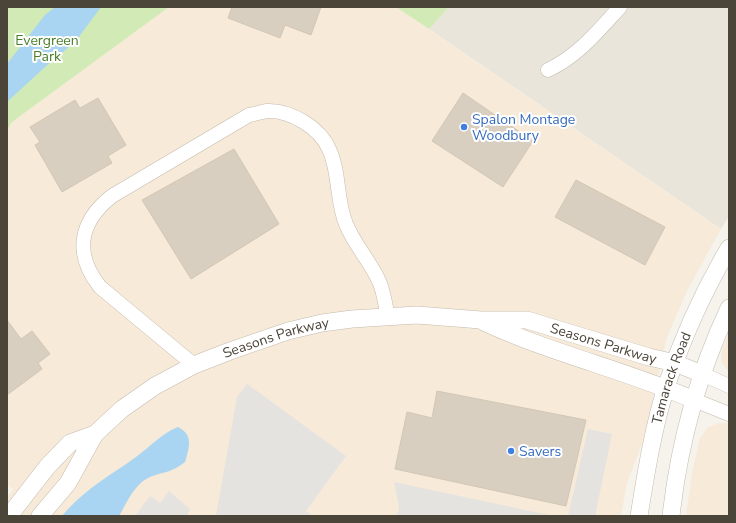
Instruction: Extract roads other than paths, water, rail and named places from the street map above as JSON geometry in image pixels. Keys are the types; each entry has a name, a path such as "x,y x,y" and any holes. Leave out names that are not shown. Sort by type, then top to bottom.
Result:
{"street":[{"path":"548,70 564,63 579,51 620,7"},
{"path":"194,365 100,287 90,274 85,262 83,248 85,235 90,217 112,196 249,115 268,111 283,114 299,119 312,128 321,137 329,149 345,222 354,240 379,279 388,317"},
{"name":"Tamarack Road","path":"638,516 648,462 666,388 696,312 729,248"},
{"name":"Tamarack Road","path":"671,516 677,471 694,400 702,374 729,308"},
{"name":"Seasons Parkway","path":"40,516 68,482 95,434 122,409 156,386 194,365 295,329 322,323 352,319 417,315 481,320 527,320 649,357 675,363 702,374"},
{"name":"Seasons Parkway","path":"481,320 519,338 666,388 694,400"},
{"path":"702,374 729,386"},
{"path":"694,400 729,414"},
{"name":"Seasons Parkway","path":"9,516 47,466 70,443 95,434"}],"water":[{"path":"55,7 101,7 75,42 7,102 7,64 45,15"},
{"path":"178,427 186,434 189,442 185,462 175,469 143,481 131,495 119,516 62,516 88,491 136,457 161,437"}],"place":[{"name":"Spalon Montage Woodbury","path":"464,127"},
{"name":"Savers","path":"511,451"}],"park label":[{"name":"Evergreen Park","path":"47,48"}]}
